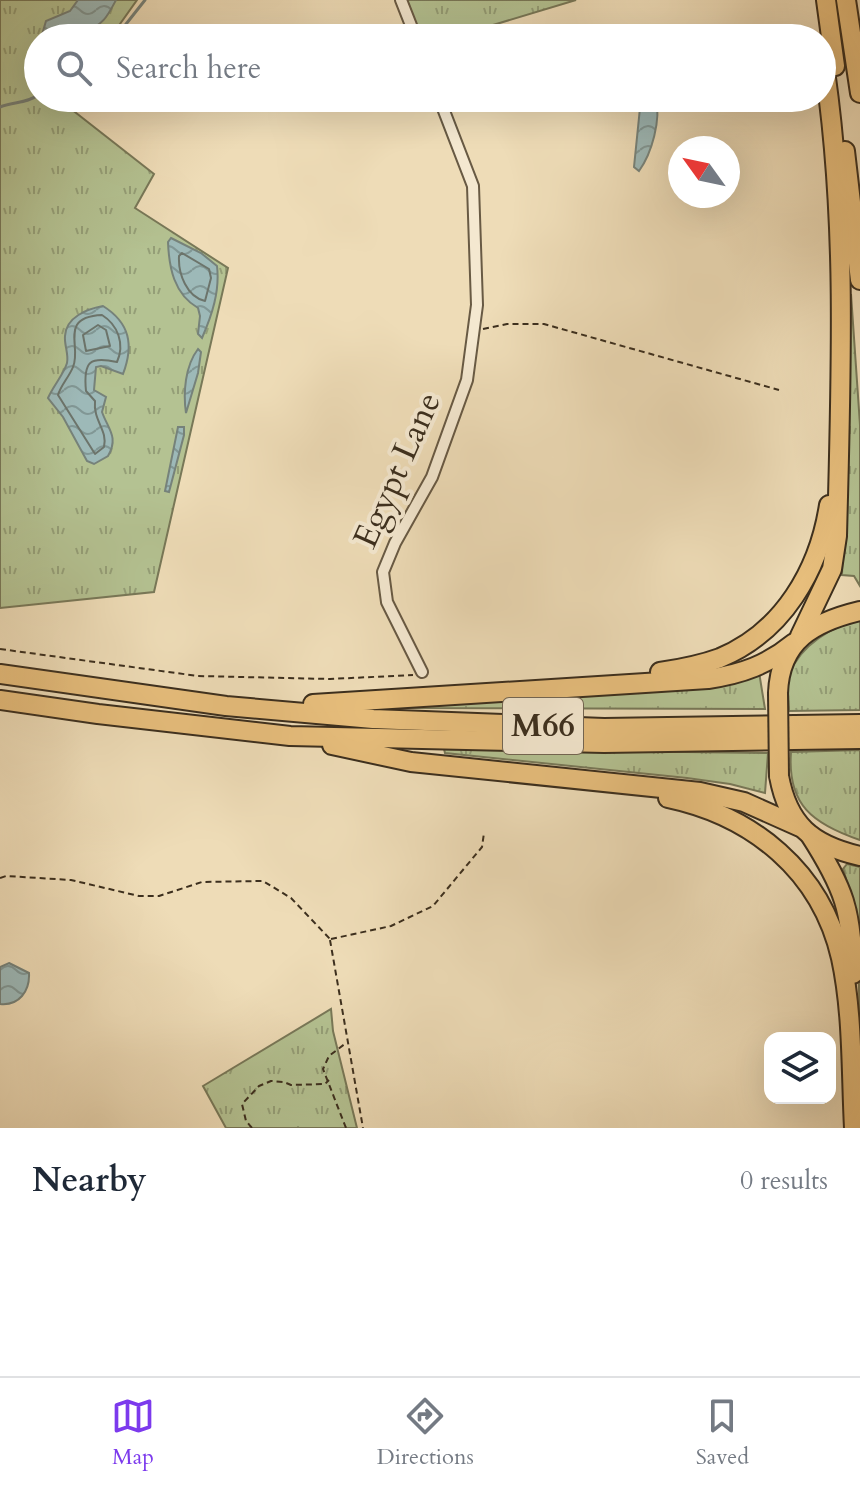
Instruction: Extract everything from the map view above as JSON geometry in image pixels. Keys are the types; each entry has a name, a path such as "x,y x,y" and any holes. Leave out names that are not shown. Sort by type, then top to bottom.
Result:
{"highway":[{"path":"814,0 818,24"},
{"path":"826,0 829,24"},
{"path":"846,0 860,93"},
{"path":"852,34 860,58"},
{"path":"836,82 860,280"},
{"path":"830,112 842,257 836,553 826,583 781,669 778,693 779,776 790,810 840,886 850,920 855,1128"},
{"path":"555,690 689,667 719,658 742,646 776,620 802,586 821,539 829,510 839,432"},
{"path":"226,706 286,706 555,690 735,675 762,665 821,623 860,611"},
{"name":"M66","path":"0,674 226,706 373,719 604,728 860,724"},
{"name":"M66","path":"0,700 290,736 604,743 860,739"},
{"name":"M66","path":"290,736 411,762 582,780"},
{"path":"582,780 700,792 744,802 837,850 860,856"},
{"path":"582,780 679,800 733,819 764,838 800,872 824,911 841,960 848,1014 855,1128"}],"street":[{"path":"401,0 410,24"},
{"name":"Egypt Lane","path":"422,672 387,602 383,572 395,543 432,477 467,380 474,330 477,305 473,186 444,112"}],"path":[{"path":"474,330 507,324 544,324 779,390"},
{"path":"0,649 198,676 330,679 411,676 422,672"},
{"path":"330,939 391,926 433,906 482,847 484,833"},
{"path":"0,878 71,880 139,896 159,896 202,882 263,881 291,898 330,939 363,1128"},
{"path":"346,1128 323,1069 329,1056 347,1042"},
{"path":"252,1128 246,1121 242,1104 259,1086 271,1081 291,1085 325,1084 329,1080"}],"green space":[{"path":"0,0 137,0 120,24 24,24 24,112 75,112 154,174 135,208 228,268 154,592 0,608"},
{"path":"407,0 576,0 496,24 416,24"},
{"path":"851,294 860,425 860,586 854,576 842,575"},
{"path":"860,620 860,710 789,711 789,677 802,654 828,632"},
{"path":"759,672 765,709 402,708 748,677"},
{"path":"444,749 768,753 765,793 687,778 445,753"},
{"path":"860,750 860,840 829,827 806,810 793,786 791,752"},
{"path":"847,864 860,867 860,1043 856,932 843,869"},
{"path":"331,1009 333,1031 357,1128 226,1128 203,1086"}],"water":[{"path":"78,0 116,0 99,24 45,24 70,11"},
{"path":"640,112 657,112 651,146 644,164 639,171 634,167"},
{"path":"171,238 201,253 217,266 214,303 202,338 198,334 198,308 183,295 174,280 168,242"},
{"path":"103,306 124,327 129,344 123,374 96,367 94,390 106,397 102,412 113,444 108,456 94,464 87,461 63,417 48,398 67,363 66,329 73,319 84,312"},
{"path":"198,349 201,352 198,373 186,413 186,380 190,363"},
{"path":"178,427 184,427 184,435 169,492 165,491"},
{"path":"9,963 29,973 28,986 18,1000 0,1004 0,967"}],"waterway":[{"path":"126,24 145,0"},
{"path":"0,107 24,101"}]}
